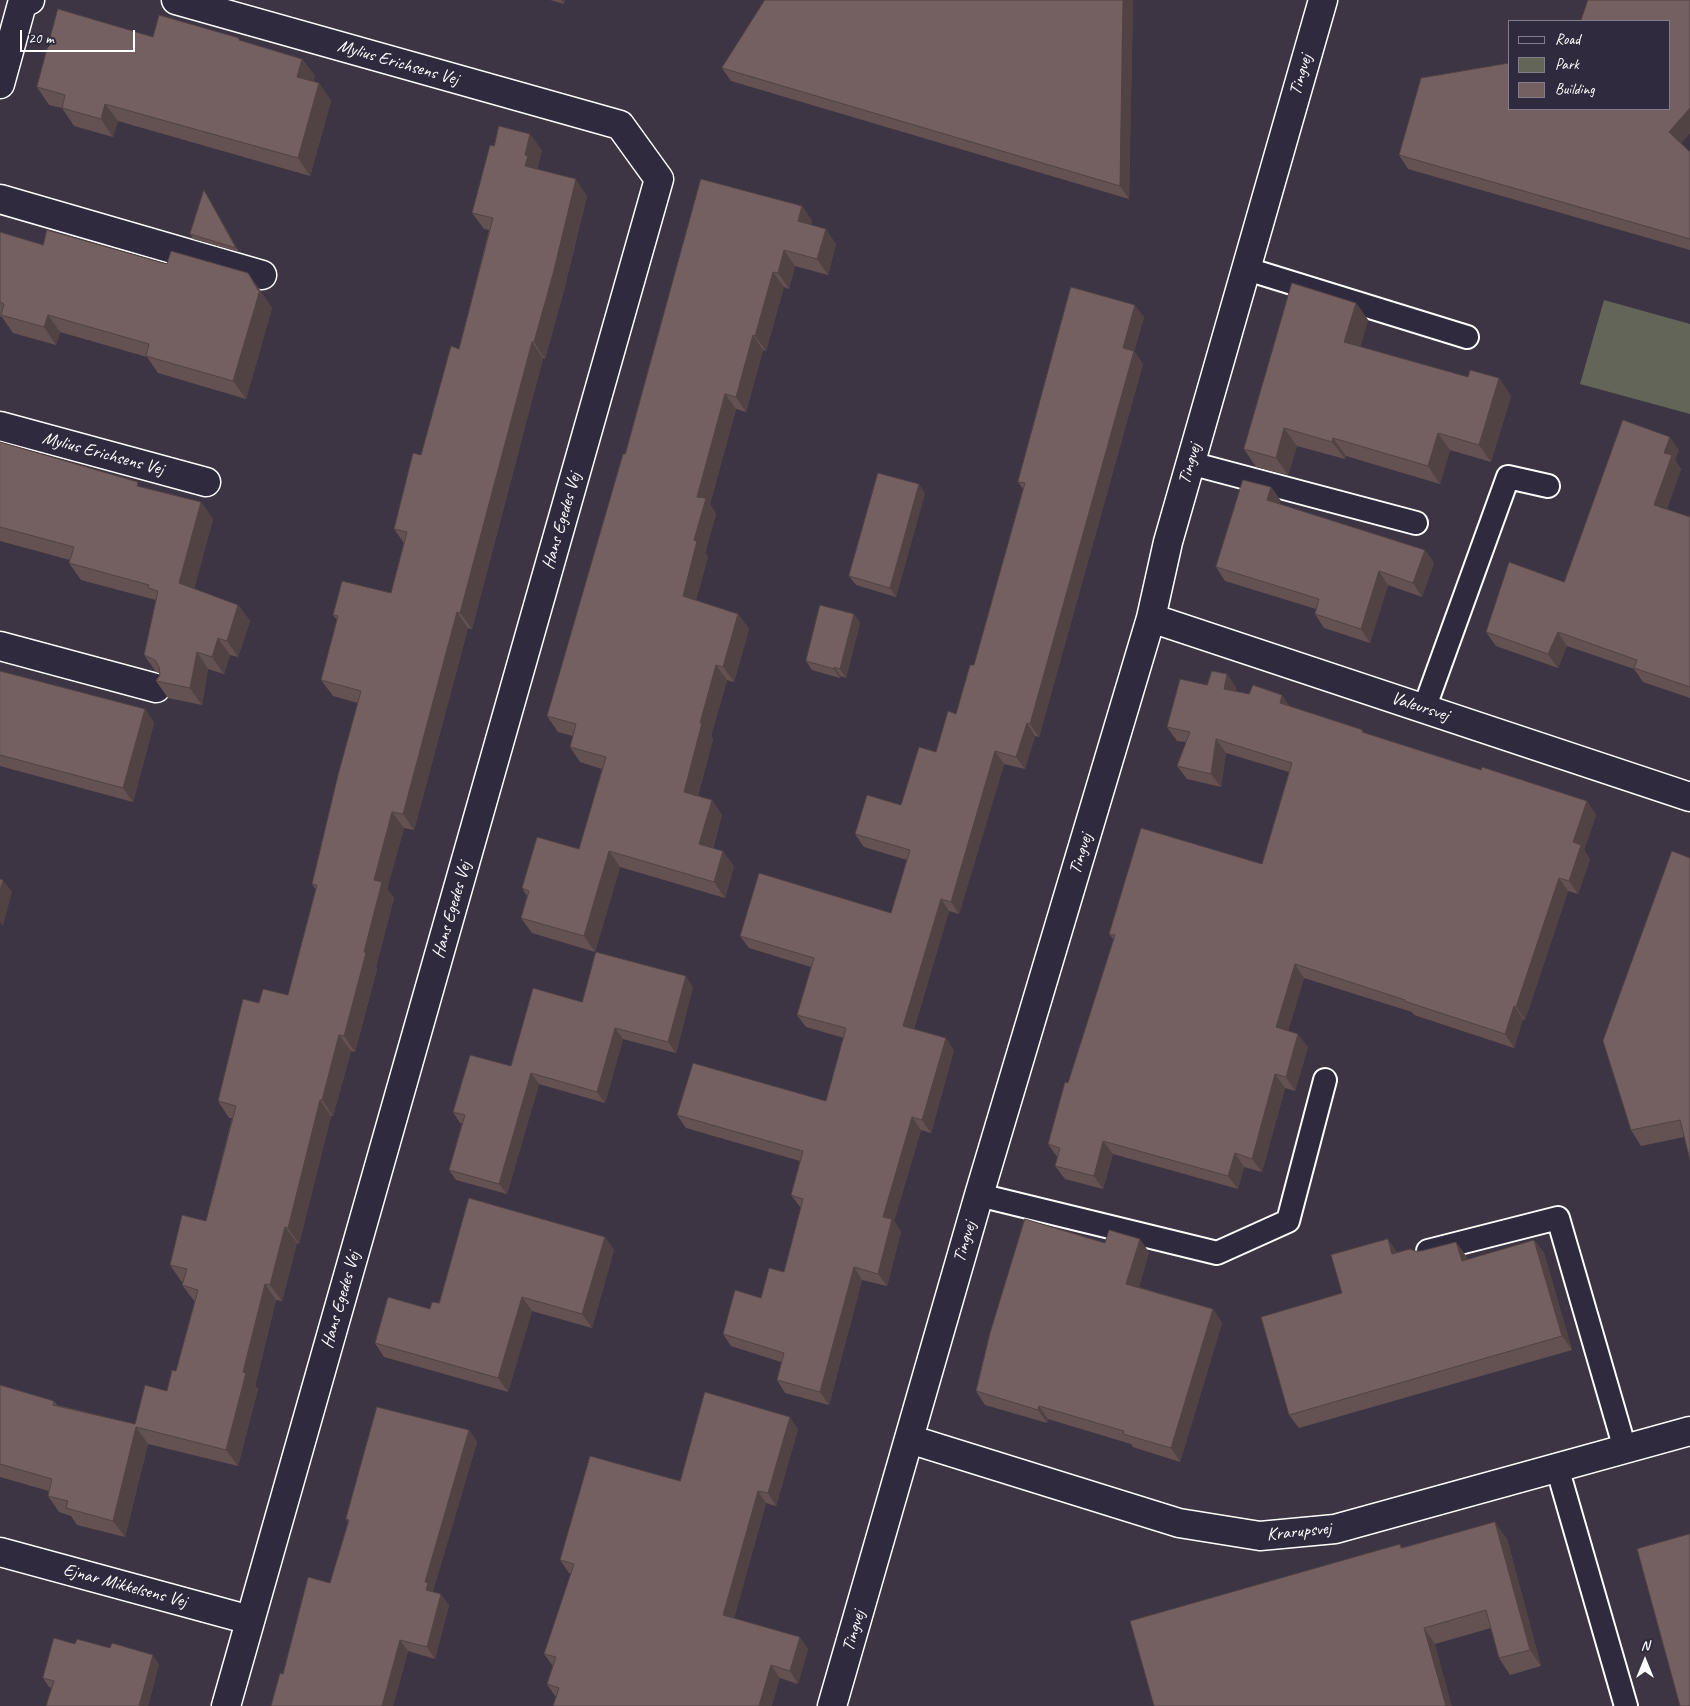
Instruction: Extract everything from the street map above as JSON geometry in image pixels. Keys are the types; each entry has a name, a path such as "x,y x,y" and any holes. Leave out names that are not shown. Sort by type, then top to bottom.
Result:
{"street":[{"path":"0,84 22,4 30,0"},
{"name":"Mylius Erichsens Vej","path":"176,0 620,125"},
{"name":"Tingvej","path":"832,1706 979,1195 1151,618 1168,542 1322,0"},
{"name":"Hans Egedes Vej","path":"226,1706 659,179 620,125"},
{"path":"0,199 262,275"},
{"name":"Mylius Erichsens Vej","path":"0,426 206,482"},
{"name":"Valeursvej","path":"1151,618 1690,797"},
{"path":"0,646 156,688"},
{"name":"Krarupsvej","path":"908,1439 1179,1523 1260,1536 1336,1529 1690,1431"},
{"name":"Ejnar Mikkelsens Vej","path":"0,1552 250,1620"}],"lane":[{"path":"1247,269 1467,337"},
{"path":"1190,463 1416,523"},
{"path":"1424,708 1508,477 1548,486"},
{"path":"979,1195 1217,1254 1288,1221 1325,1080"},
{"path":"1427,1252 1558,1218 1625,1449"},
{"path":"1557,1467 1626,1706"}],"green space":[{"path":"1604,300 1690,324 1690,414 1580,384"}],"building":[{"path":"765,0 1123,0 1120,186 722,68"},
{"path":"1588,0 1690,0 1690,108 1669,132 1690,152 1690,239 1399,155 1421,78 1508,63 1508,110 1670,110 1670,20 1581,20"},
{"path":"58,9 153,37 159,15 239,38 239,40 302,59 297,77 319,83 298,158 105,104 101,119 62,108 65,95 37,87"},
{"path":"499,126 530,134 525,155 528,156 525,166 576,179 553,274 534,342 532,342 460,613 457,612 403,814 392,812 374,880 382,882 364,952 366,953 344,1036 339,1035 322,1100 320,1100 288,1228 285,1227 270,1285 265,1284 243,1372 246,1373 226,1450 136,1427 113,1521 66,1508 68,1501 48,1496 52,1479 0,1464 0,1385 54,1401 53,1405 135,1424 145,1385 167,1391 172,1370 176,1371 198,1290 182,1285 187,1269 170,1265 182,1215 206,1221 236,1106 218,1101 243,999 259,1003 263,989 288,995 317,885 312,884 338,775 361,691 321,680 338,616 333,615 342,581 391,593 407,532 394,529 413,453 421,455 451,346 459,349 493,218 472,213 490,145 494,146"},
{"path":"701,179 802,206 798,221 826,229 817,259 784,250 778,273 773,272 736,397 725,394 697,497 706,498 694,540 697,541 683,596 738,614 723,667 716,665 684,792 712,800 699,844 723,851 714,882 609,851 584,936 521,918 529,891 522,888 537,837 579,849 606,757 570,747 576,724 547,716 623,454 625,454"},
{"path":"204,190 236,248 190,234"},
{"path":"47,230 167,264 171,251 248,273 258,290 260,290 233,381 146,356 149,344 48,315 44,327 1,315 4,304 0,302 0,232 43,245"},
{"path":"1292,283 1356,303 1344,342 1468,377 1470,370 1499,378 1479,445 1438,433 1428,466 1333,438 1332,442 1284,428 1276,458 1244,449"},
{"path":"1071,287 1135,305 1123,348 1134,351 1030,724 1027,723 1016,757 995,751 951,902 941,899 903,1026 946,1038 922,1120 912,1117 883,1217 892,1219 878,1274 854,1267 820,1392 777,1380 784,1353 723,1334 735,1290 761,1298 769,1268 784,1272 803,1199 791,1195 803,1151 677,1115 693,1063 826,1101 846,1028 797,1015 814,958 740,936 759,873 891,913 910,850 855,834 867,795 901,805 919,747 936,752 948,711 956,714 970,665 974,665 1025,483 1018,482"},
{"path":"1623,420 1670,437 1664,453 1672,455 1654,505 1690,517 1690,687 1634,668 1637,660 1558,632 1548,654 1486,632 1509,562 1564,582"},
{"path":"0,442 138,482 137,486 201,502 179,583 238,605 227,641 218,638 212,657 197,652 190,688 156,681 160,675 159,667 155,660 144,655 158,591 148,588 149,585 69,563 74,547 0,527"},
{"path":"878,473 919,484 890,588 849,576"},
{"path":"1243,480 1271,487 1267,500 1425,550 1413,583 1379,571 1361,629 1315,614 1319,599 1216,567"},
{"path":"820,605 854,614 840,669 806,661"},
{"path":"0,671 145,709 123,788 0,755"},
{"path":"1212,671 1227,674 1224,689 1249,694 1253,685 1282,695 1280,703 1363,730 1362,732 1481,770 1482,767 1587,801 1573,842 1581,845 1569,881 1559,878 1516,1007 1514,1006 1505,1034 1295,964 1276,1027 1298,1034 1286,1077 1275,1074 1252,1159 1235,1153 1228,1176 1103,1141 1094,1176 1055,1166 1060,1148 1048,1144 1065,1082 1068,1083 1115,935 1109,934 1141,828 1262,864 1292,763 1216,739 1211,774 1177,766 1190,732 1167,727 1180,679 1207,685"},
{"path":"1672,851 1690,858 1690,1160 1680,1120 1631,1130 1603,1041"},
{"path":"0,879 3,880 0,891"},
{"path":"596,952 686,976 668,1042 615,1028 597,1092 531,1073 499,1184 449,1170 465,1115 453,1112 470,1055 511,1066 533,988 582,1002"},
{"path":"469,1198 605,1237 582,1314 522,1297 498,1378 375,1343 388,1297 430,1309 432,1302 439,1303"},
{"path":"1025,1219 1105,1243 1109,1230 1140,1239 1126,1284 1213,1309 1171,1448 1123,1434 1124,1431 1039,1406 1038,1410 976,1391 990,1333"},
{"path":"1388,1239 1392,1254 1410,1249 1421,1251 1456,1242 1462,1261 1534,1240 1562,1336 1289,1415 1261,1317 1342,1293 1331,1255"},
{"path":"705,1392 790,1417 768,1493 758,1491 723,1615 800,1637 790,1671 771,1665 759,1706 553,1706 559,1688 547,1684 556,1657 544,1654 574,1564 560,1560 590,1456 680,1481"},
{"path":"377,1407 469,1430 425,1582 428,1583 426,1590 441,1594 427,1647 400,1640 382,1706 271,1706 280,1673 283,1674 308,1577 330,1583 349,1520 346,1519"},
{"path":"1495,1522 1530,1650 1499,1658 1486,1610 1424,1628 1446,1706 1154,1706 1130,1621 1400,1544 1401,1548"},
{"path":"1690,1534 1690,1706 1680,1706 1637,1549"},
{"path":"54,1638 75,1644 77,1639 110,1648 112,1643 153,1655 139,1706 46,1706 54,1681 43,1678"}]}
